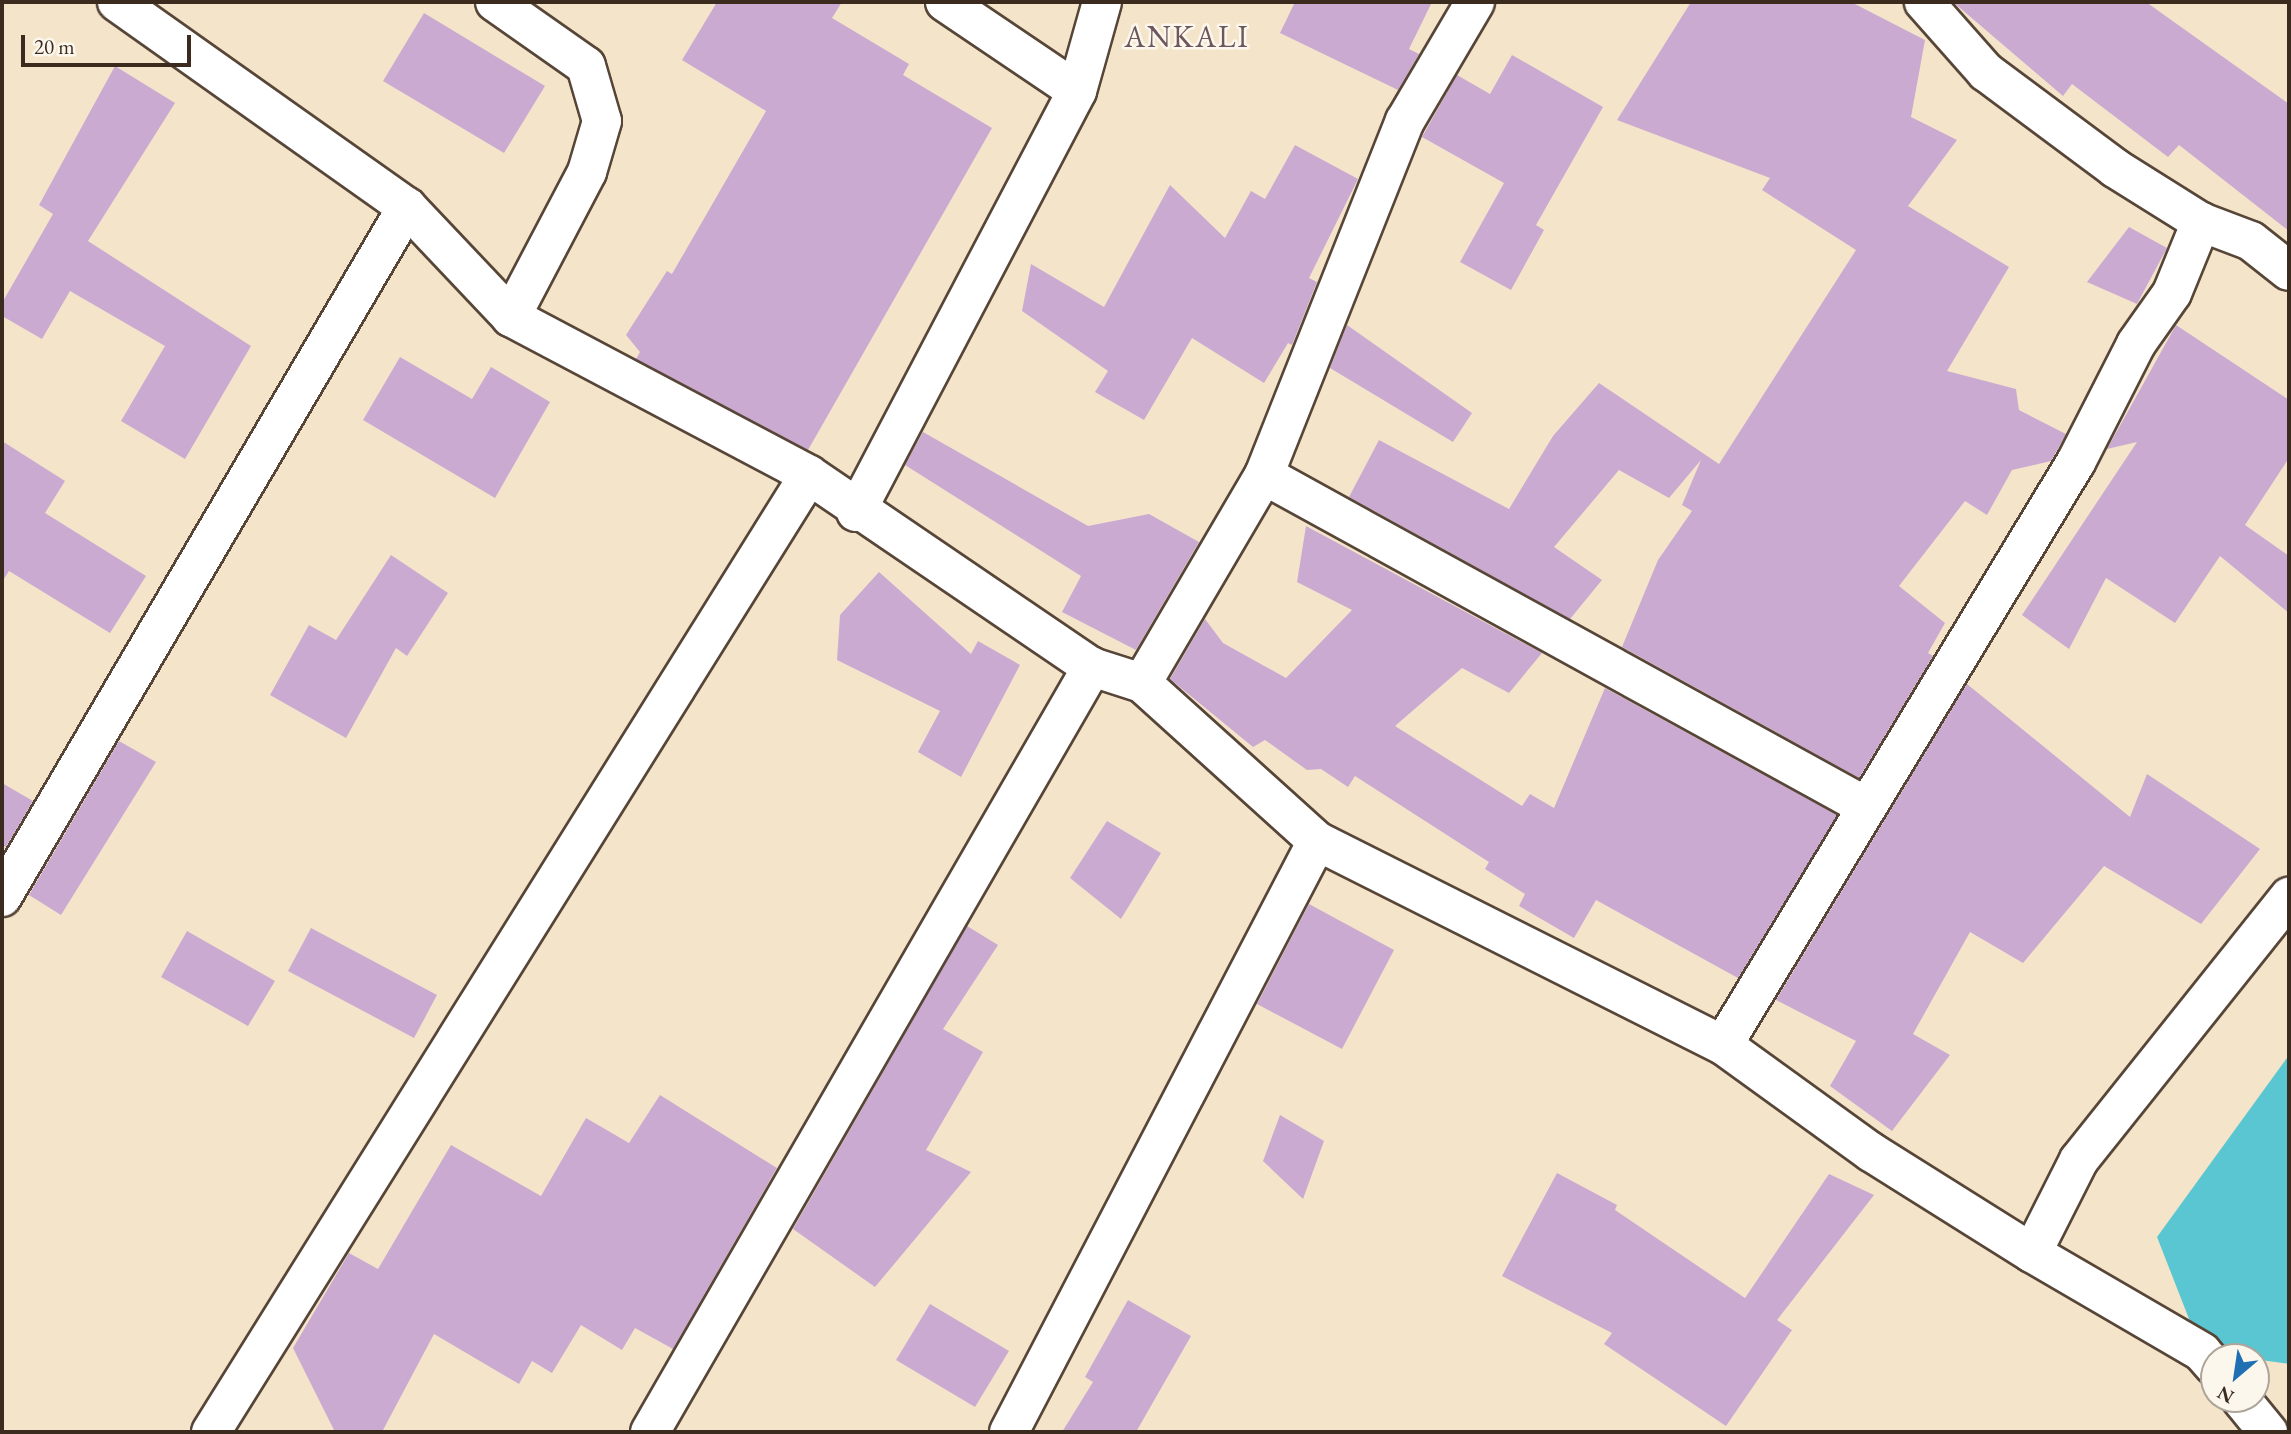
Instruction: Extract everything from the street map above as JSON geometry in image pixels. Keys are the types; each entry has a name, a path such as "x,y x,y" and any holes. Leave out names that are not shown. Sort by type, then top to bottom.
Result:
{"street":[{"path":"117,2 407,206 511,317 808,475 856,512 1092,667 1142,683 1317,841 1723,1045 1871,1152 2032,1253 2200,1351"},
{"path":"495,2 586,66 602,121 587,172 511,317"},
{"path":"945,2 1077,91"},
{"path":"856,512 1077,91 1102,2"},
{"path":"1142,683 1264,475 1405,121 1475,2"},
{"path":"1924,2 1986,72 2115,168 2201,222 2251,241 2289,271"},
{"path":"2,897 407,206"},
{"path":"1723,1045 1864,806 2076,462 2136,344 2172,293 2201,222"},
{"path":"211,1432 808,475"},
{"path":"1264,475 1864,806"},
{"path":"650,1432 1092,667"},
{"path":"1009,1432 1317,841"},
{"path":"2032,1253 2079,1160 2289,897"},
{"path":"2252,1413 2268,1432"}],"water":[{"path":"2289,1055 2289,1364 2270,1361 2270,1343 2200,1343 2200,1347 2157,1237"}],"building":[{"path":"717,2 842,2 832,18 909,64 903,75 992,128 808,450 636,359 640,352 626,335 667,271 672,274 766,111 682,60"},
{"path":"1295,2 1432,2 1409,49 1419,54 1398,90 1280,33"},
{"path":"1691,2 1851,2 1925,40 1911,117 1957,140 1908,206 2009,267 1947,371 2016,389 2019,410 2066,434 2051,461 2012,470 1987,515 1965,501 1899,586 1945,623 1928,653 1933,656 1859,778 1622,647 1658,560 1692,511 1682,505 1701,460 1669,498 1619,470 1554,547 1602,580 1570,619 1349,497 1379,440 1509,509 1553,436 1599,383 1719,464 1856,250 1762,190 1770,178 1617,120"},
{"path":"1953,2 2146,2 2289,104 2289,231 2179,145 2168,157 2072,84 2063,96"},
{"path":"424,13 545,86 504,153 383,81"},
{"path":"1512,55 1603,107 1536,225 1544,230 1511,290 1460,262 1504,183 1422,137 1457,75 1490,94"},
{"path":"115,66 175,103 88,241 251,346 185,459 121,421 165,346 70,291 42,339 2,316 2,303 53,214 39,205"},
{"path":"1295,145 1358,179 1309,278 1317,282 1292,345 1288,343 1264,383 1192,338 1144,420 1095,392 1108,371 1022,311 1031,264 1104,307 1170,185 1225,238 1251,191 1265,199"},
{"path":"2129,227 2167,248 2137,304 2087,282"},
{"path":"1347,325 1472,413 1453,442 1330,368"},
{"path":"2176,325 2289,400 2289,458 2245,525 2289,556 2289,613 2220,556 2175,623 2106,578 2069,649 2022,615 2137,442 2107,449"},
{"path":"400,357 472,399 491,367 550,402 495,498 363,420"},
{"path":"923,432 1088,526 1149,514 1199,542 1136,650 1062,612 1081,576 905,465"},
{"path":"2,441 65,481 45,513 146,576 110,633 9,571 2,582"},
{"path":"1306,526 1542,653 1509,693 1462,668 1395,726 1522,806 1530,794 1554,808 1605,688 1837,815 1738,978 1596,900 1574,938 1519,906 1525,894 1485,869 1489,862 1355,776 1348,787 1321,769 1307,770 1265,740 1253,747 1170,679 1205,619 1223,643 1286,678 1352,610 1297,582"},
{"path":"391,555 448,593 407,656 396,648 346,738 270,695 309,625 336,640"},
{"path":"879,572 971,654 978,641 1020,665 961,777 918,752 940,711 837,660 840,615"},
{"path":"1967,684 2130,817 2147,774 2260,849 2201,924 2104,866 2023,963 1970,932 1913,1034 1950,1055 1892,1131 1830,1086 1856,1041 1776,1000"},
{"path":"119,741 156,762 61,915 29,895"},
{"path":"2,783 33,801 6,847 2,845"},
{"path":"1107,821 1161,853 1121,919 1070,878"},
{"path":"1309,904 1394,950 1342,1049 1257,1004"},
{"path":"967,926 998,945 943,1029 983,1052 926,1150 971,1172 875,1287 793,1229"},
{"path":"311,928 437,995 414,1038 288,971"},
{"path":"187,931 275,981 248,1026 161,977"},
{"path":"660,1095 777,1168 673,1349 635,1328 622,1350 581,1325 552,1373 532,1361 519,1384 434,1334 382,1432 335,1432 293,1348 349,1253 378,1269 451,1145 541,1196 586,1118 629,1143"},
{"path":"1280,1115 1324,1141 1303,1199 1263,1161"},
{"path":"1557,1173 1617,1205 1615,1210 1745,1298 1829,1174 1874,1195 1777,1320 1792,1330 1726,1426 1604,1344 1612,1333 1502,1276"},
{"path":"1128,1300 1191,1336 1136,1432 1062,1432 1093,1382 1085,1377"},
{"path":"930,1304 1009,1351 975,1407 896,1360"}],"district":[{"name":"ANKALI","path":"1187,37"}]}
